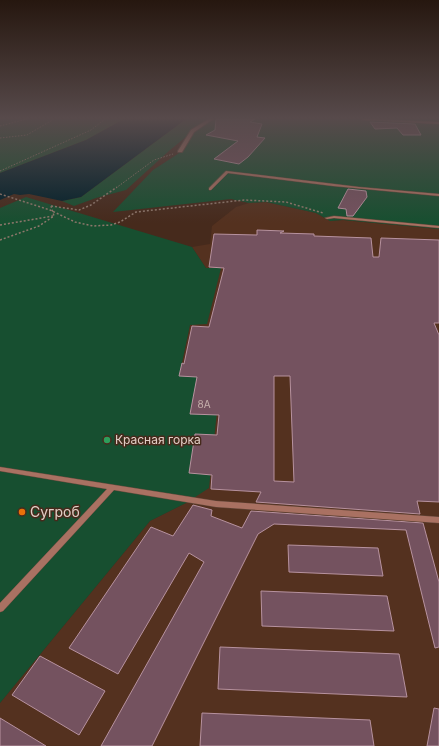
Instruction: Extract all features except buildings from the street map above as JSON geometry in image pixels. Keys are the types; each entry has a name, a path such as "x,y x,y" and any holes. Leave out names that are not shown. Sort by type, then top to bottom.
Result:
{"lane":[{"path":"210,189 227,172 315,183 439,195"},
{"path":"327,218 334,217 439,227"},
{"path":"0,469 216,504 439,520"},
{"path":"0,608 112,487"}],"path":[{"path":"0,171 38,154"},
{"path":"54,216 50,206 78,210 112,191 154,160 172,154"},
{"path":"0,194 52,210 66,218 86,225 105,227 128,218 136,212 244,200 286,202 316,210 334,217"},
{"path":"0,225 54,216"},
{"path":"0,240 39,226 54,216"}],"shaded area":[{"path":"266,202 316,213 330,221 343,220 439,229 439,746 0,746 0,703 150,521 186,503 182,363 190,325 221,269 206,268 192,247 210,244 212,226 236,207 249,203"}],"green space":[{"path":"0,154 50,154 0,173"},
{"path":"139,154 166,154 126,190 74,206 62,201 81,197"},
{"path":"178,154 439,154 439,229 343,220 330,221 316,213 266,202 249,203 231,199 113,212 153,170"},
{"name":"Красная горка","path":"26,197 192,247 206,268 221,268 207,324 190,325 182,363 200,364 219,392 209,488 186,503 150,521 0,703 0,208"}],"water":[{"path":"50,154 139,154 81,197 62,201 29,194 14,194 0,200 0,173"}],"place":[{"name":"Красная горка","path":"107,440"},
{"name":"Сугроб","path":"22,512"}]}
